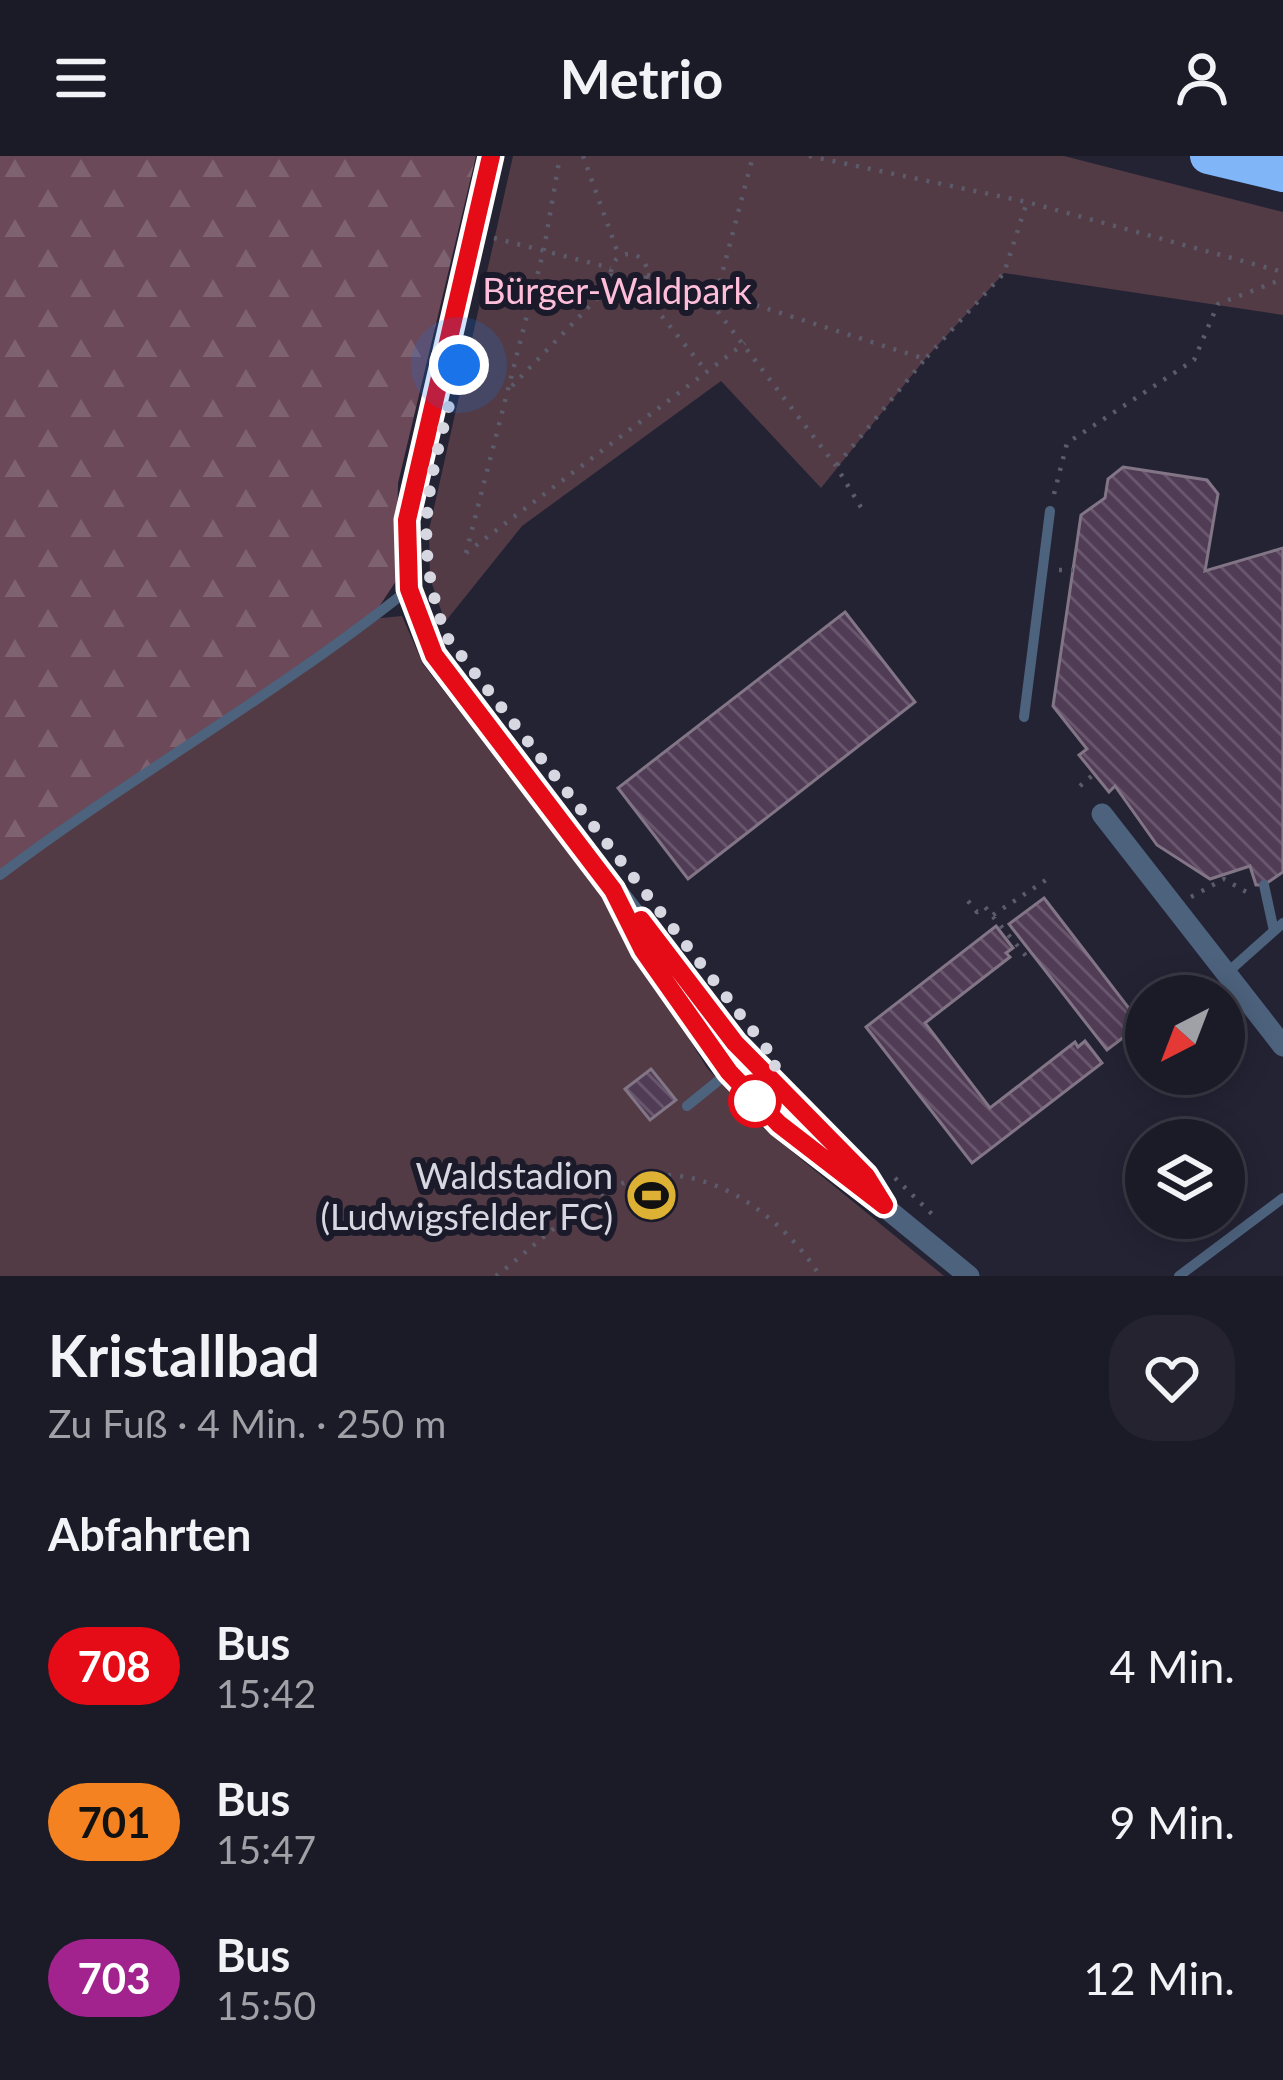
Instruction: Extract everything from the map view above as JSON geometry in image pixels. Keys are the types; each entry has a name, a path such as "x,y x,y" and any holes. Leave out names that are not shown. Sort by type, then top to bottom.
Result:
{"highway":[{"path":"1208,156 1283,174"}],"street":[{"path":"491,156 407,520 409,589 434,655 613,890 735,1043 866,1176 884,1205"},
{"path":"1102,814 1283,1046"},
{"path":"613,890 643,950 729,1072 779,1124 969,1276"}],"lane":[{"path":"1024,717 1049,512"},
{"path":"0,875 98,802 344,641 409,589"},
{"path":"1228,972 1278,927 1264,885"},
{"path":"687,1106 729,1072"},
{"path":"1184,1274 1283,1198"}],"path":[{"path":"560,156 544,249 466,554 746,343"},
{"path":"583,156 619,256"},
{"path":"717,292 753,156"},
{"path":"809,156 1027,202 1283,276"},
{"path":"836,466 1004,273 1027,202"},
{"path":"489,237 611,268"},
{"path":"613,282 611,268 619,256"},
{"path":"619,256 642,259 647,275"},
{"path":"613,282 628,290 639,287 647,275"},
{"path":"647,275 717,292 925,359"},
{"path":"1049,512 1066,442 1194,360 1219,304 1283,276"},
{"path":"508,390 613,282"},
{"path":"639,287 707,372"},
{"path":"699,287 836,466 865,514"},
{"path":"1079,786 1094,774"},
{"path":"993,915 1049,878"},
{"path":"1175,905 1224,879 1233,880 1270,913"},
{"path":"968,902 977,912 985,908 993,915 1026,956"},
{"path":"890,1173 939,1220"},
{"path":"496,1276 616,1186 649,1179 699,1181 743,1195 802,1247 820,1276"}],"green space":[{"path":"0,156 476,156 398,483 396,581 371,619 0,875"},
{"name":"Bürger-Waldpark","path":"513,156 1064,156 1283,212 1283,315 1004,273 925,359 821,488 721,381 522,526 445,622 430,578 429,530"},
{"path":"402,616 423,664 603,897 707,1068 763,1128 944,1276 0,1276 0,875 371,619"}],"building":[{"path":"1123,467 1207,480 1218,494 1205,571 1283,548 1283,872 1264,885 1256,885 1250,866 1210,879 1157,845 1115,786 1109,792 1079,755 1087,749 1053,706 1081,515 1105,498 1108,479"},
{"path":"845,612 915,702 688,879 618,788"},
{"path":"1044,898 1125,1003 1125,1036 1107,1050 1009,924"},
{"path":"996,926 1013,948 1006,953 1010,957 925,1023 990,1108 1075,1042 1078,1047 1085,1041 1102,1063 972,1163 866,1027"},
{"path":"651,1069 676,1100 650,1120 625,1089"}],"bus line":[{"name":"708","path":"491,156 407,520 409,589 415,612 434,655 613,890 643,950 729,1072 779,1124 884,1205 866,1176 735,1043 641,920"}],"place":[{"name":"Waldstadion (Ludwigsfelder FC)","path":"652,1196"}],"route":[{"path":"459,365 424,529 427,584 446,636 777,1062 755,1101"}]}
